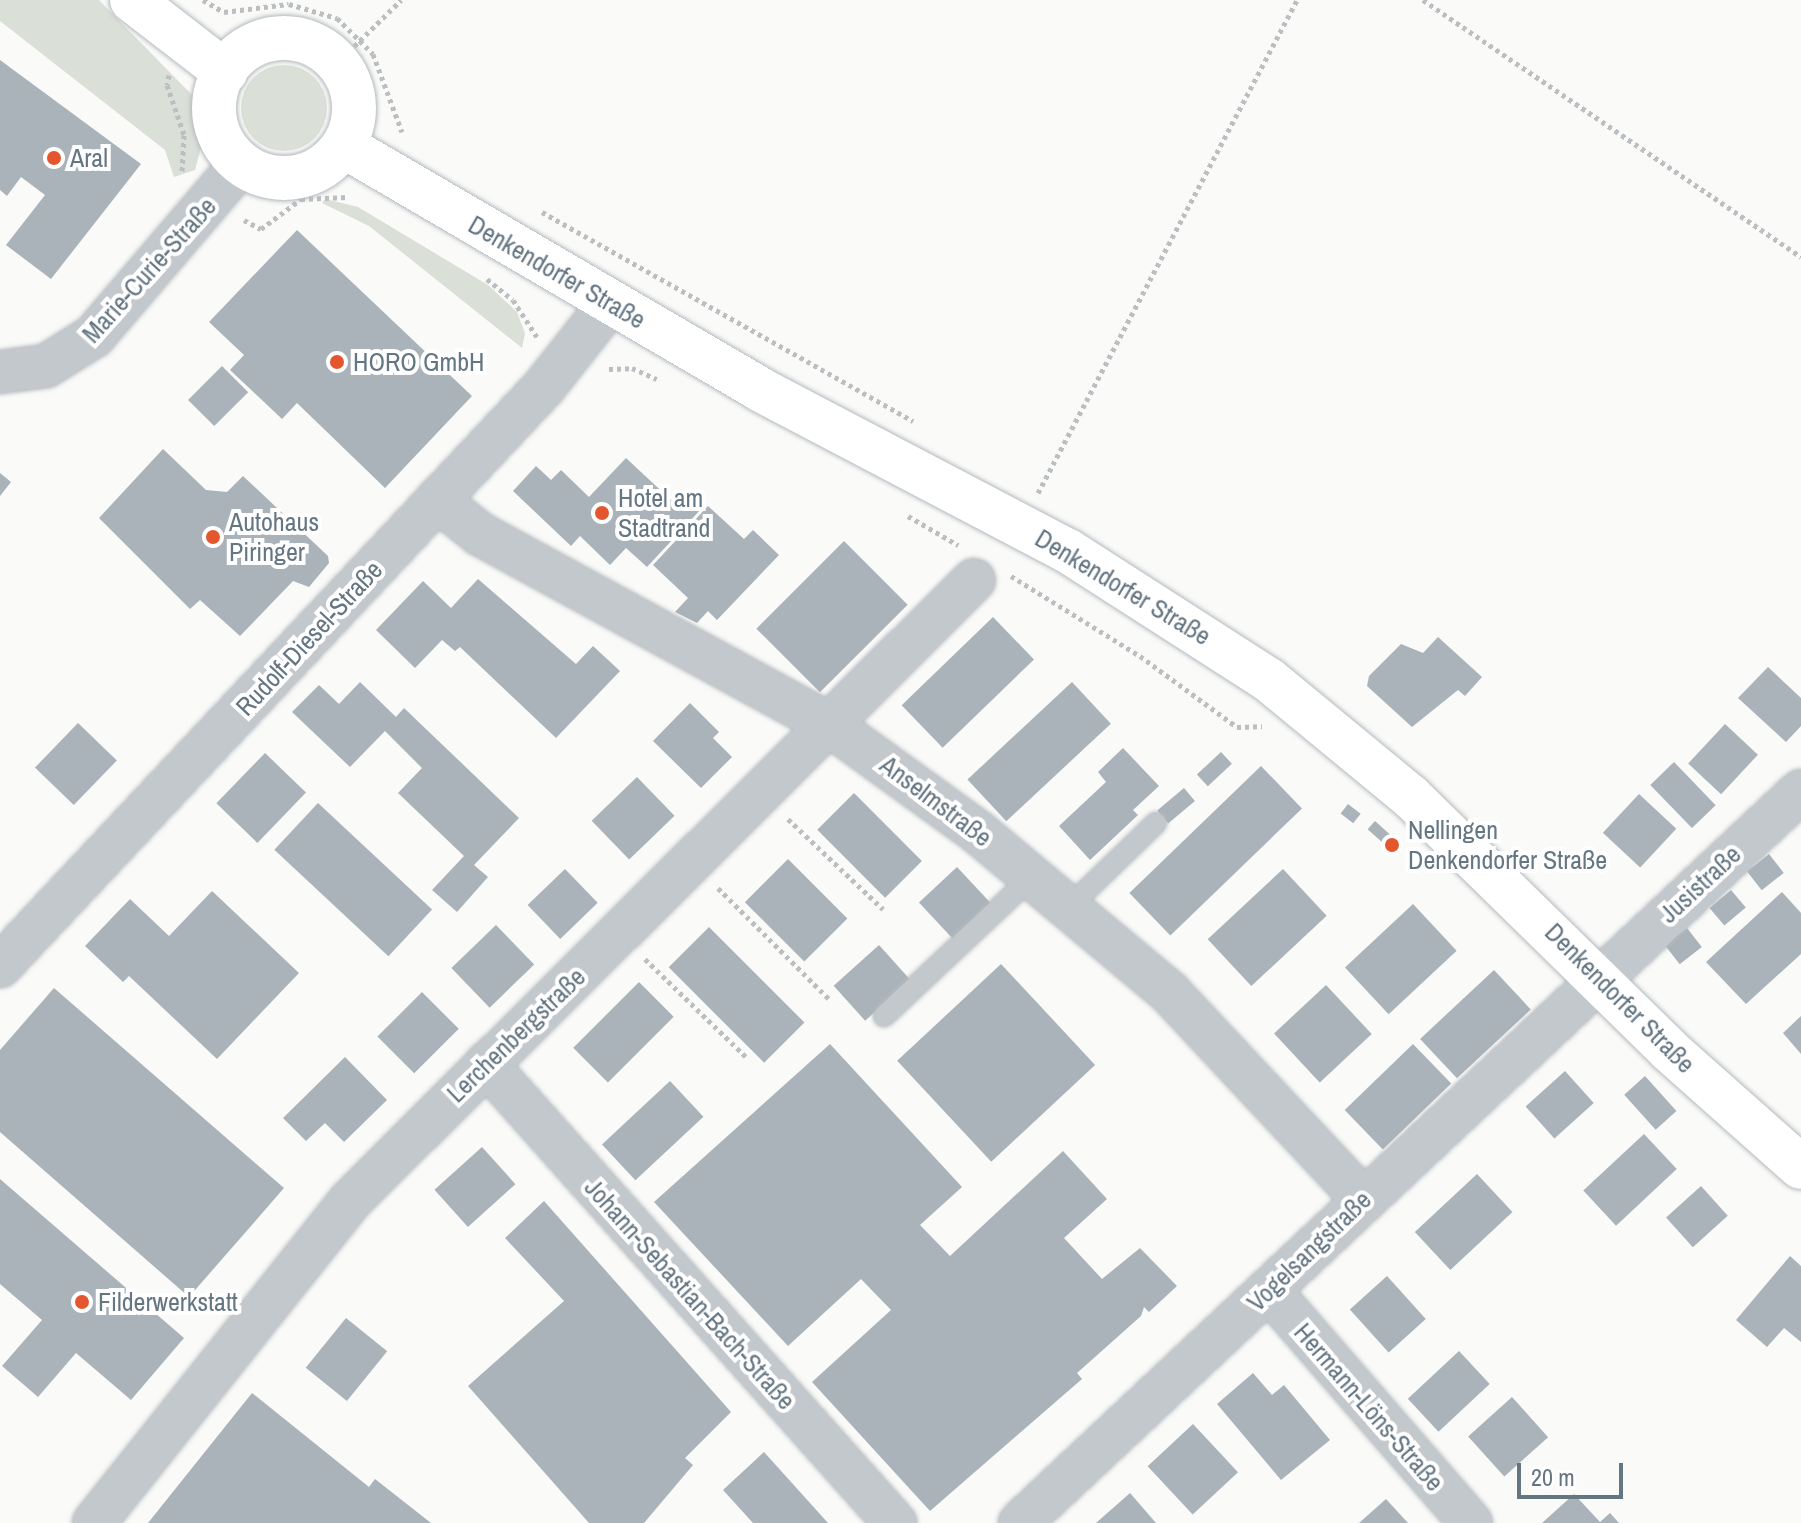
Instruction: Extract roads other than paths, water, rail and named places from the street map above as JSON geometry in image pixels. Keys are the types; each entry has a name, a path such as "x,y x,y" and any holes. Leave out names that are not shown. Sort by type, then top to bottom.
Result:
{"main road":[{"path":"132,0 225,72"},
{"path":"282,38 349,52 353,103 344,146 329,162 303,175 273,176 242,163 226,145 215,117 225,72 251,47 282,38"},
{"name":"Denkendorfer Straße","path":"344,146 610,303 884,456 1029,503 1197,631 1308,710 1487,867 1669,1050 1801,1167"}],"street":[{"name":"Marie-Curie-Straße","path":"0,372 57,362 94,336 242,163"},
{"name":"Rudolf-Diesel-Straße","path":"0,966 571,356 610,303"},
{"name":"Anselmstraße","path":"437,500 480,534 830,725 1034,875 1169,992 1363,1199"},
{"name":"Lerchenbergstraße","path":"94,1523 326,1227 486,1064 830,725 988,575"},
{"name":"Jusistraße","path":"1599,978 1801,791"},
{"name":"Vogelsangstraße","path":"1020,1523 1599,978"},
{"name":"Johann-Sebastian-Bach-Straße","path":"486,1064 895,1523"},
{"name":"Hermann-Löns-Straße","path":"1269,1290 1471,1523"}],"lane":[{"path":"1071,905 1156,823"},
{"path":"884,1016 1034,875"}],"place":[{"name":"Aral","path":"54,158"},
{"name":"HORO GmbH","path":"337,362"},
{"name":"Hotel am Stadtrand","path":"602,513"},
{"name":"Autohaus Piringer","path":"213,537"},
{"name":"Nellingen Denkendorfer Straße","path":"1392,845"},
{"name":"Filderwerkstatt","path":"82,1302"}]}
